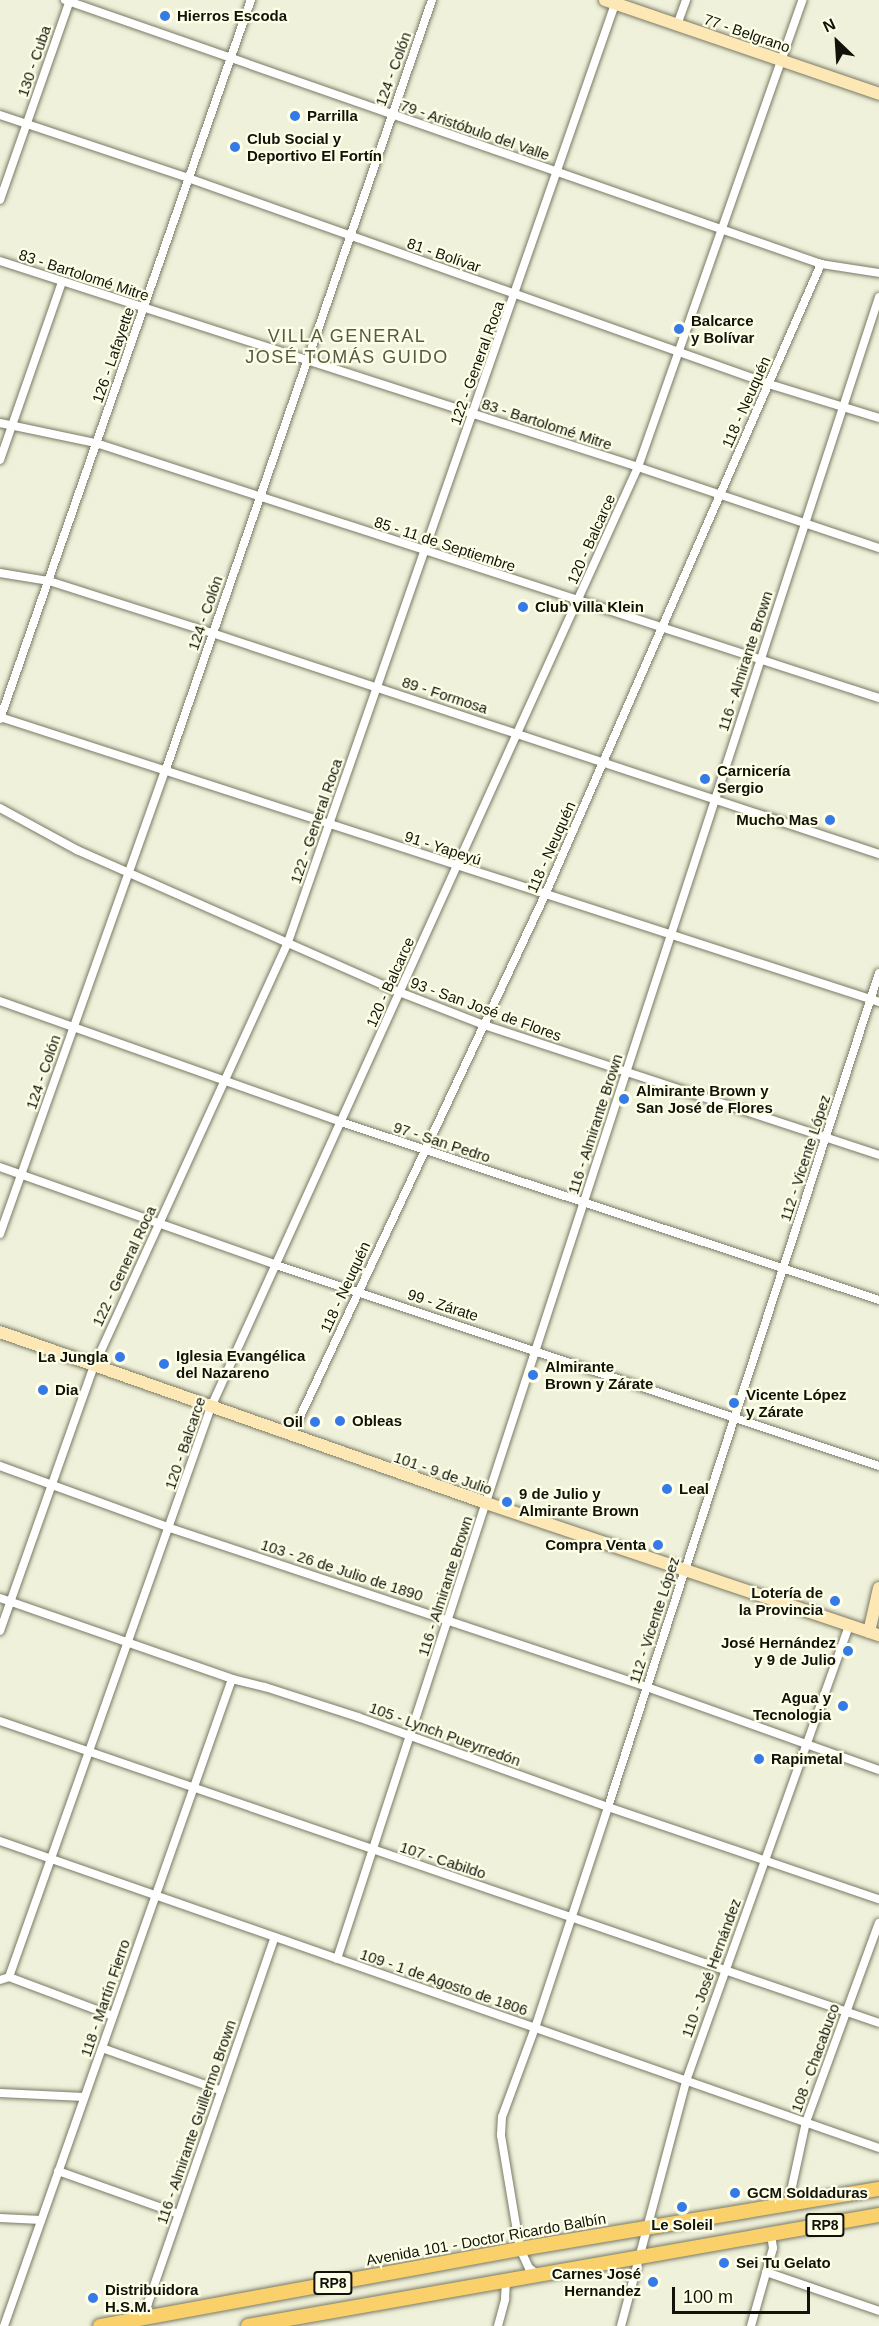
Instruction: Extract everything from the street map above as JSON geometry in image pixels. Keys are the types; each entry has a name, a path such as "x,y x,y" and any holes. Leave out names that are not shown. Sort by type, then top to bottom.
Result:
{"main road":[{"name":"Avenida 101 - Doctor Ricardo Balbín","path":"100,2326 520,2249 879,2189"},
{"name":"RP8","path":"248,2326 314,2319 506,2279 879,2215"}],"street":[{"name":"79 - Aristóbulo del Valle","path":"68,0 556,173 821,264 879,273"},
{"name":"130 - Cuba","path":"0,200 68,0"},
{"name":"126 - Lafayette","path":"0,718 251,0"},
{"name":"124 - Colón","path":"0,1234 260,498 390,114 432,0"},
{"path":"677,25 686,0"},
{"name":"120 - Balcarce","path":"4,1979 51,1858 170,1528 211,1407 638,467 802,0"},
{"name":"77 - Belgrano","path":"610,2 879,94"},
{"name":"122 - General Roca","path":"0,1631 94,1366 288,942 516,293 610,2"},
{"name":"81 - Bolívar","path":"0,115 188,178 770,384 879,418"},
{"name":"83 - Bartolomé Mitre","path":"0,261 638,467 879,548"},
{"name":"118 - Neuquén","path":"291,1436 357,1291 545,895 821,264"},
{"path":"0,459 62,282"},
{"name":"116 - Almirante Brown","path":"337,1959 879,297"},
{"name":"85 - 11 de Septiembre","path":"0,423 96,443 879,698"},
{"name":"89 - Formosa","path":"0,573 49,581 212,633 879,854"},
{"name":"91 - Yapeyú","path":"0,718 165,769 671,937 875,1001"},
{"name":"93 - San José de Flores","path":"0,808 70,847 399,992 484,1025 625,1073 879,1155"},
{"name":"112 - Vicente López","path":"537,2274 529,2268 520,2249 501,2125 608,1807 825,1138 875,1001 879,974"},
{"name":"97 - San Pedro","path":"0,1001 425,1151 879,1300"},
{"name":"99 - Zárate","path":"0,1167 276,1265 736,1416 879,1466"},
{"name":"101 - 9 de Julio","path":"0,1332 291,1436 684,1571 849,1626 874,1629"},
{"name":"103 - 26 de Julio de 1890","path":"0,1466 170,1528 647,1687 879,1770"},
{"path":"874,1629 879,1588"},
{"name":"105 - Lynch Pueyrredón","path":"0,1598 232,1679 317,1704 608,1807 879,1899"},
{"name":"110 - José Hernández","path":"621,2326 686,2081 849,1626"},
{"name":"118 - Martín Fierro","path":"4,2326 232,1679"},
{"name":"107 - Cabildo","path":"0,1721 194,1790 727,1969 879,2023"},
{"name":"109 - 1 de Agosto de 1806","path":"0,1841 879,2148"},
{"name":"108 - Chacabuco","path":"788,2205 806,2122 879,1923"},
{"name":"116 - Almirante Guillermo Brown","path":"145,2317 178,2214 275,1937"},
{"path":"4,1979 113,2016"},
{"path":"102,2048 222,2091"},
{"path":"0,2093 84,2097"},
{"path":"58,2171 178,2214"},
{"path":"0,2217 41,2220"},
{"path":"751,2326 773,2242 771,2234"},
{"path":"766,2272 879,2311"},
{"path":"498,2326 505,2298 506,2279"}],"place":[{"name":"Hierros Escoda","path":"165,16"},
{"name":"Parrilla","path":"295,116"},
{"name":"Club Social y Deportivo El Fortín","path":"235,147"},
{"name":"Balcarce y Bolívar","path":"679,329"},
{"name":"Club Villa Klein","path":"523,607"},
{"name":"Carnicería Sergio","path":"705,779"},
{"name":"Mucho Mas","path":"830,820"},
{"name":"Almirante Brown y San José de Flores","path":"624,1099"},
{"name":"La Jungla","path":"120,1357"},
{"name":"Iglesia Evangélica del Nazareno","path":"164,1364"},
{"name":"Almirante Brown y Zárate","path":"533,1375"},
{"name":"Dia","path":"43,1390"},
{"name":"Vicente López y Zárate","path":"734,1403"},
{"name":"Obleas","path":"340,1421"},
{"name":"Oil","path":"315,1422"},
{"name":"Leal","path":"667,1489"},
{"name":"9 de Julio y Almirante Brown","path":"507,1502"},
{"name":"Compra Venta","path":"658,1545"},
{"name":"Lotería de la Provincia","path":"835,1601"},
{"name":"José Hernández y 9 de Julio","path":"848,1651"},
{"name":"Agua y Tecnologia","path":"843,1706"},
{"name":"Rapimetal","path":"759,1759"},
{"name":"GCM Soldaduras","path":"735,2193"},
{"name":"Le Soleil","path":"682,2207"},
{"name":"Sei Tu Gelato","path":"724,2263"},
{"name":"Carnes José Hernandez","path":"653,2282"},
{"name":"Distribuidora H.S.M.","path":"93,2298"}],"district":[{"name":"VILLA GENERAL JOSÉ TOMÁS GUIDO","path":"347,347"}]}
